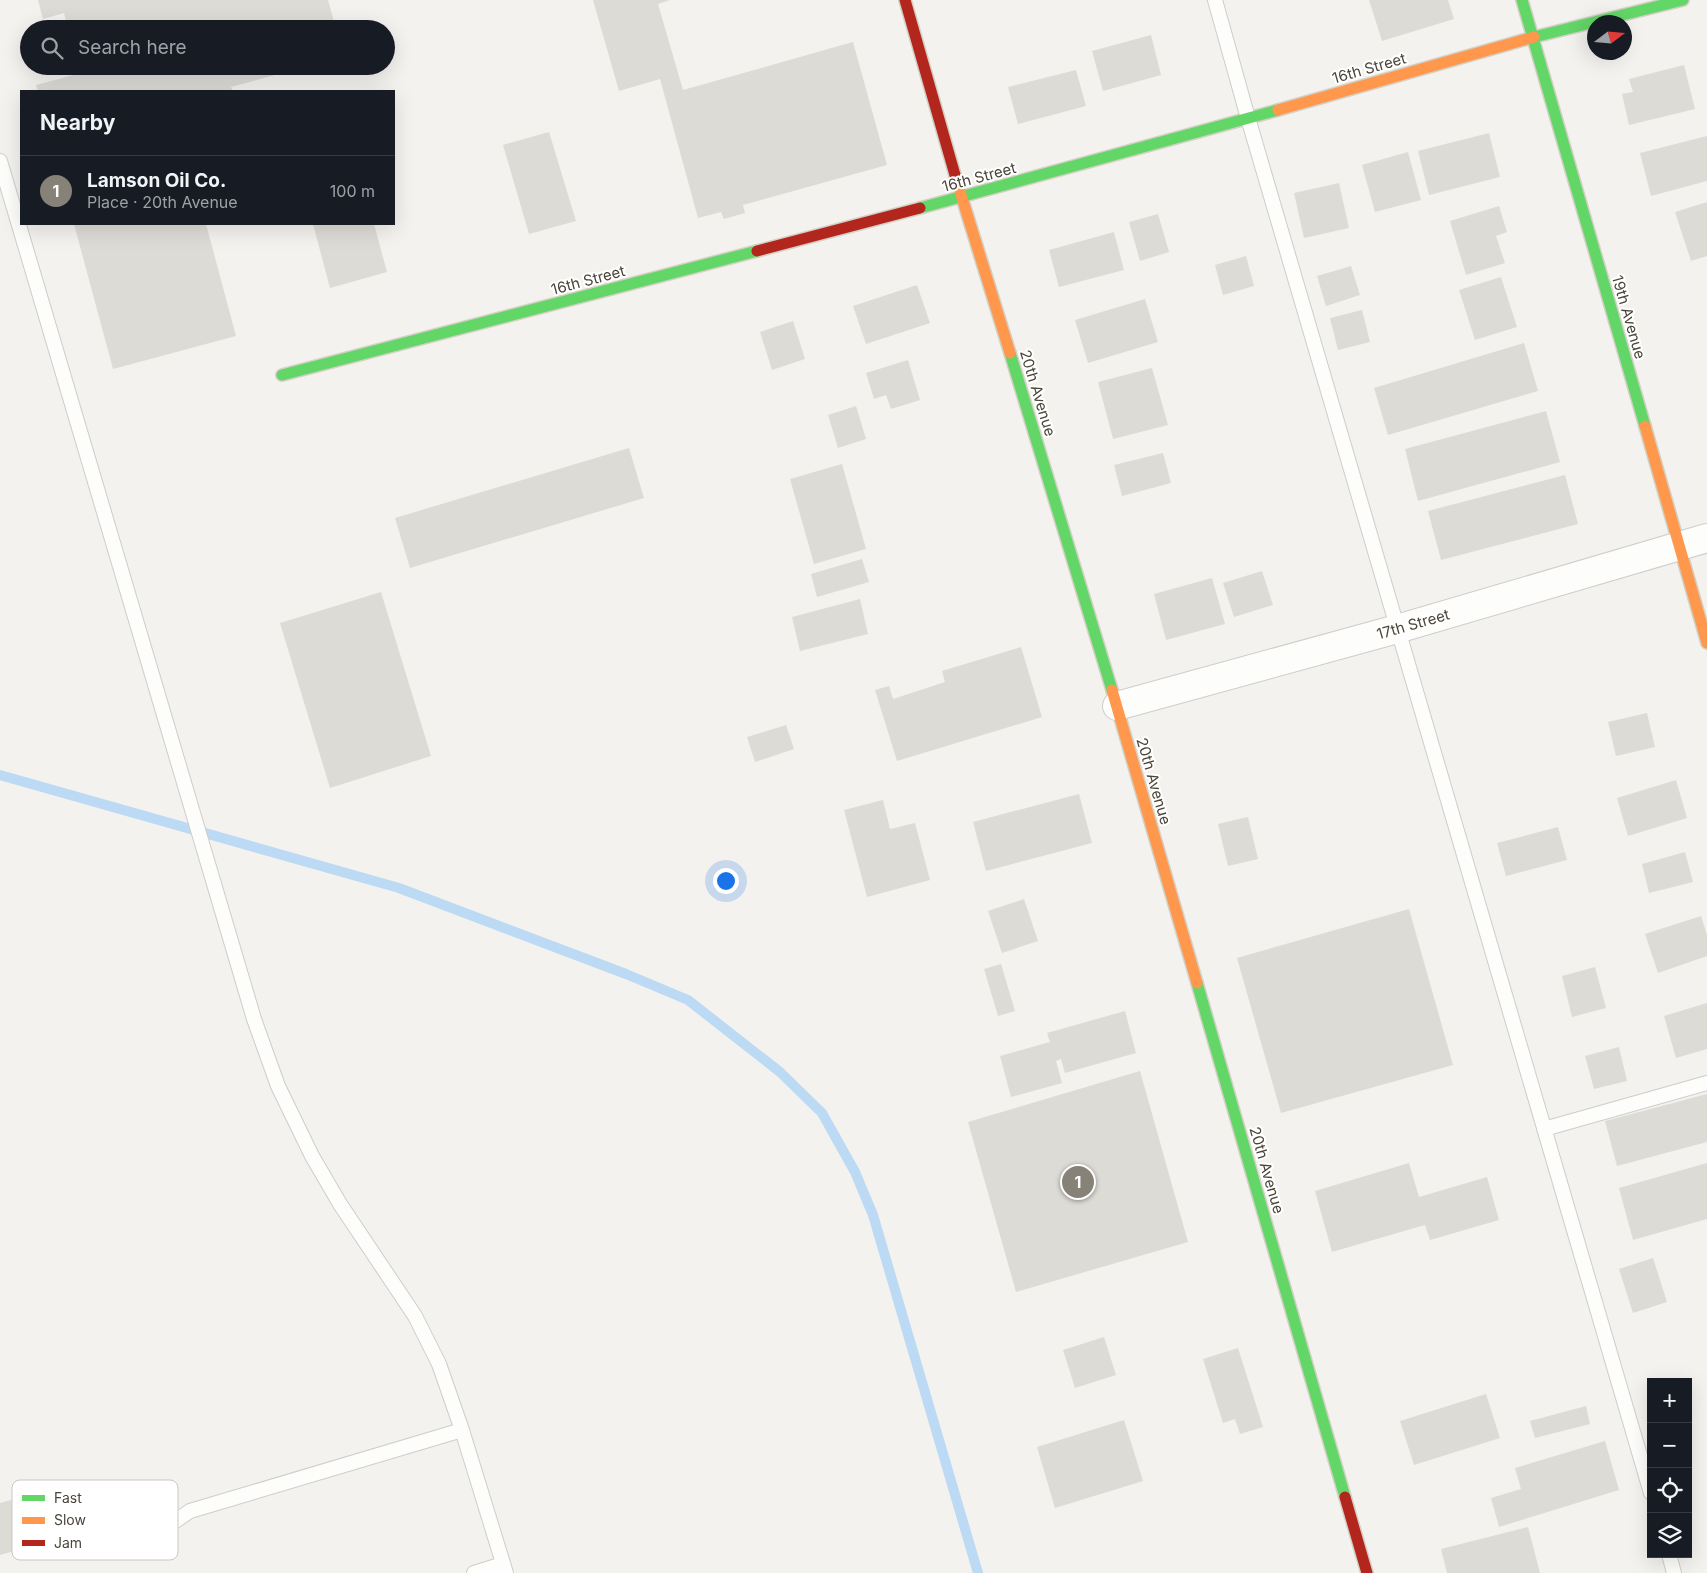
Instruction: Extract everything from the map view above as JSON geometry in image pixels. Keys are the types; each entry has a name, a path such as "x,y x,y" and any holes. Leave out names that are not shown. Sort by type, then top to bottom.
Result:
{"street":[{"name":"20th Avenue","path":"905,0 962,197 1117,706 1367,1573"},
{"name":"19th Avenue","path":"1522,0 1707,643"},
{"name":"16th Street","path":"282,375 962,197 1533,37 1683,0"},
{"name":"17th Street","path":"1117,706 1397,629 1707,538"}],"lane":[{"path":"1215,0 1397,629 1647,1479"},
{"path":"0,162 254,1019 278,1086 312,1156 340,1204 415,1316 439,1364 462,1430 504,1568 474,1573"},
{"path":"1544,1130 1707,1083"},
{"path":"178,1519 190,1511 462,1430"},
{"path":"1670,1558 1674,1573"}],"building":[{"path":"38,0 328,0 334,20 66,20 64,13 43,19"},
{"path":"593,0 670,0 658,4 683,90 853,42 887,165 743,205 745,213 724,219 721,212 698,218 660,79 619,91"},
{"path":"1369,0 1448,0 1454,19 1382,41"},
{"path":"1151,35 1161,75 1103,91 1092,51"},
{"path":"1684,65 1695,109 1629,125 1622,94 1633,92 1629,79"},
{"path":"1076,70 1086,106 1018,124 1008,87"},
{"path":"74,75 275,75 231,87 232,90 38,90 36,85"},
{"path":"549,132 576,221 529,234 503,145"},
{"path":"1489,133 1500,177 1429,195 1418,151"},
{"path":"1707,136 1707,181 1651,196 1640,153"},
{"path":"1408,152 1421,200 1375,212 1362,165"},
{"path":"1339,183 1349,228 1304,238 1294,193"},
{"path":"1707,202 1707,256 1691,261 1675,212"},
{"path":"1499,206 1507,232 1496,236 1505,263 1466,275 1450,221"},
{"path":"1158,214 1169,252 1140,261 1129,222"},
{"path":"74,225 206,225 236,336 113,369"},
{"path":"313,225 374,225 387,272 330,288"},
{"path":"1114,232 1124,270 1059,287 1049,250"},
{"path":"1246,256 1254,286 1223,295 1215,265"},
{"path":"1351,266 1360,295 1326,306 1317,276"},
{"path":"1501,277 1517,327 1475,340 1459,290"},
{"path":"917,285 930,323 866,344 853,306"},
{"path":"1145,299 1158,342 1088,363 1075,320"},
{"path":"1362,310 1370,342 1338,350 1330,318"},
{"path":"793,321 805,359 772,370 760,332"},
{"path":"1524,343 1538,391 1388,435 1374,388"},
{"path":"908,360 920,400 891,409 886,395 874,399 866,373"},
{"path":"1152,368 1168,425 1113,439 1098,382"},
{"path":"856,406 866,439 838,448 828,415"},
{"path":"1546,411 1560,462 1418,501 1405,449"},
{"path":"629,448 644,498 410,568 395,518"},
{"path":"1163,453 1171,483 1122,496 1114,465"},
{"path":"842,464 866,549 814,564 790,479"},
{"path":"1565,475 1578,524 1441,560 1428,511"},
{"path":"862,559 869,582 817,597 811,574"},
{"path":"1262,571 1273,605 1234,617 1223,583"},
{"path":"1212,578 1225,624 1166,640 1154,594"},
{"path":"381,592 431,756 330,788 280,623"},
{"path":"860,599 868,634 800,651 792,617"},
{"path":"1021,647 1042,717 897,761 875,690 889,686 893,699 945,682 942,671"},
{"path":"1647,713 1655,747 1616,756 1608,722"},
{"path":"786,725 794,749 755,762 747,737"},
{"path":"1676,780 1687,818 1628,836 1617,798"},
{"path":"1079,794 1092,843 986,871 973,822"},
{"path":"883,800 890,829 915,823 930,880 867,897 844,810"},
{"path":"1248,817 1258,859 1228,866 1218,824"},
{"path":"1558,827 1567,860 1506,876 1497,843"},
{"path":"1685,852 1693,882 1649,893 1642,864"},
{"path":"1024,899 1038,941 1002,953 988,911"},
{"path":"1409,909 1453,1065 1281,1113 1237,958"},
{"path":"1701,916 1707,935 1707,956 1658,973 1645,934"},
{"path":"1001,964 1015,1011 998,1016 984,969"},
{"path":"1595,967 1606,1008 1572,1017 1562,976"},
{"path":"1707,1003 1707,1049 1676,1058 1664,1016"},
{"path":"1125,1011 1136,1053 1065,1073 1061,1059 1056,1061 1062,1083 1011,1097 1000,1056 1050,1042 1047,1033"},
{"path":"1619,1047 1627,1081 1594,1089 1585,1056"},
{"path":"1140,1071 1188,1242 1016,1292 968,1122"},
{"path":"1707,1094 1707,1142 1617,1166 1605,1121"},
{"path":"1409,1163 1419,1197 1487,1177 1499,1220 1430,1240 1425,1225 1332,1252 1315,1191"},
{"path":"1707,1163 1707,1219 1633,1240 1619,1188"},
{"path":"1653,1258 1667,1302 1633,1313 1619,1269"},
{"path":"1104,1337 1116,1375 1075,1388 1063,1350"},
{"path":"1238,1348 1263,1427 1240,1434 1235,1419 1223,1423 1203,1359"},
{"path":"1486,1394 1500,1438 1414,1465 1400,1421"},
{"path":"1586,1406 1590,1424 1535,1438 1530,1421"},
{"path":"1124,1420 1143,1481 1055,1508 1037,1447"},
{"path":"1605,1441 1619,1490 1499,1527 1491,1498 1521,1489 1515,1468"},
{"path":"12,1500 12,1552 0,1555 0,1503"},
{"path":"1528,1527 1540,1573 1447,1573 1441,1549"}],"waterway":[{"path":"0,775 399,888 626,974 688,1000 780,1072 822,1113 855,1172 873,1215 978,1573"}],"traffic: fast":[{"path":"1522,0 1645,426"},
{"path":"1534,37 1683,0"},
{"path":"920,208 1278,110"},
{"path":"282,375 757,251"},
{"path":"1010,353 1112,690"},
{"path":"1197,983 1345,1497"}],"traffic: slow":[{"path":"1278,110 1534,37"},
{"path":"955,175 1010,353"},
{"path":"1645,426 1707,643"},
{"path":"1112,690 1197,983"}],"traffic: jam":[{"path":"905,0 955,175"},
{"path":"757,251 920,208"},
{"path":"1345,1497 1367,1573"}],"place":[{"name":"Lamson Oil Co.","path":"1078,1182"}]}
